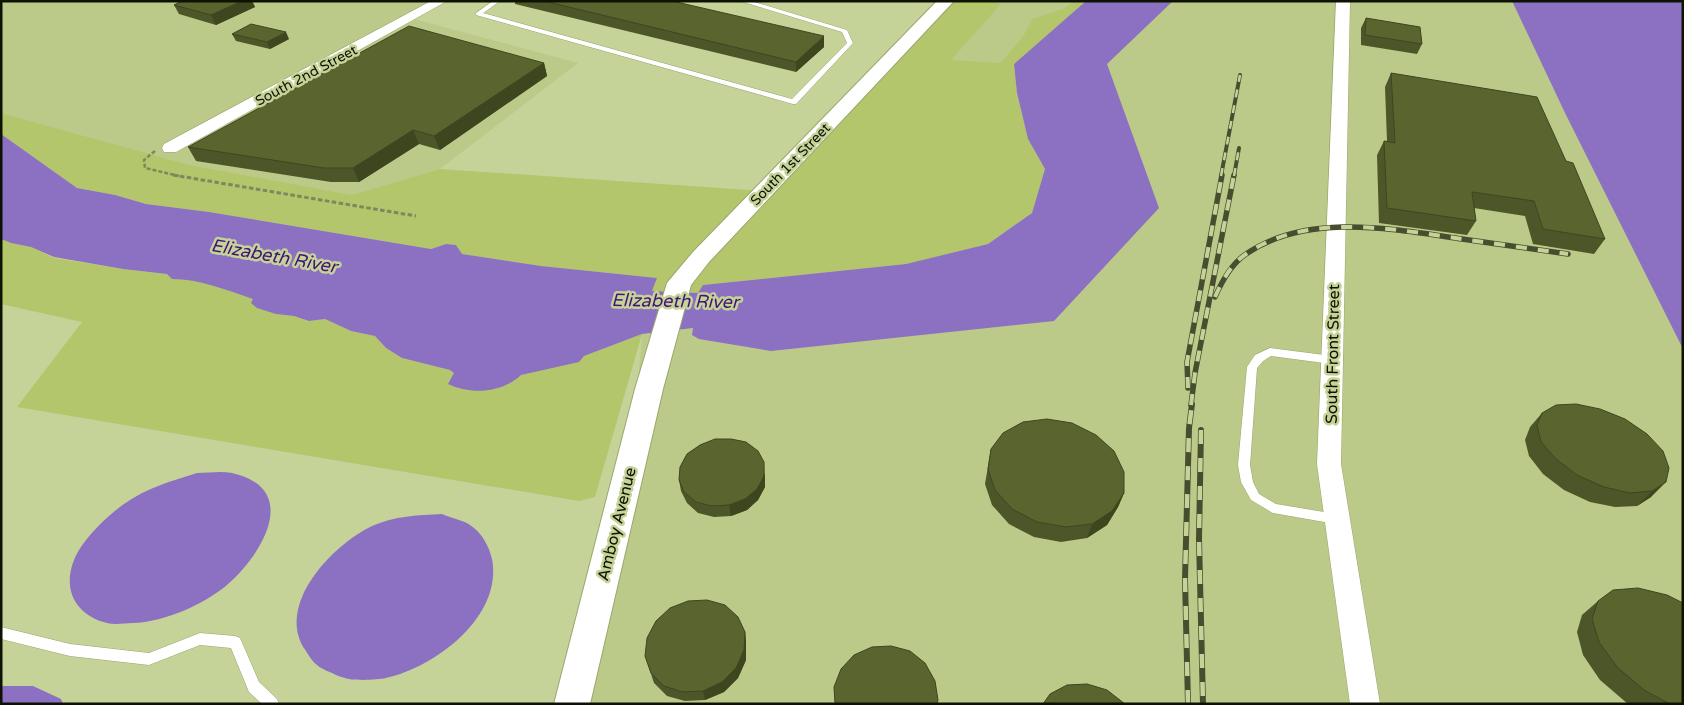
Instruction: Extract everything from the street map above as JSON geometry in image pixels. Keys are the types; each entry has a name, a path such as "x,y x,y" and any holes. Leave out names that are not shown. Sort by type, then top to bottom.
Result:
{"street":[{"name":"South 2nd Street","path":"170,148 442,1"},
{"name":"South 1st Street","path":"663,344 679,283 946,1"},
{"name":"South Front Street","path":"1343,1 1329,464 1365,704"},
{"name":"Amboy Avenue","path":"572,704 649,389 663,344"}],"lane":[{"path":"497,1 478,14 793,102 850,43 845,32 743,1"},
{"path":"1332,360 1270,352 1259,358 1252,367 1244,465 1247,482 1255,497 1273,508 1338,520"},
{"path":"1,633 70,650 149,659 200,639 236,642 242,662 254,687 272,704"}],"path":[{"path":"170,148 155,152 149,156 144,160 145,168 215,183 416,216"}],"shaded area":[{"path":"1,1 440,1 410,18 578,63 440,169 352,195 190,165 1,113"},
{"path":"950,1 993,1 1001,4 951,60 1001,63 1024,35 1032,19 1063,9 1074,1 1086,1 1014,64 1017,93 1028,139 1045,169 1032,213 988,244 906,264 703,285 698,293 652,291 657,278 541,266 461,254 456,245 446,244 431,249 209,212 146,204 115,195 77,188 1,134 1,113 190,165 352,195 440,169 765,191"},
{"path":"993,1 1086,1 1014,64 950,60 1001,4"},
{"path":"1173,1 1512,1 1566,115 1683,349 1683,375 1680,375 1683,379 1683,704 578,704 628,511 642,334 693,328 1158,209 1106,64"},
{"path":"1,239 31,247 54,258 167,274 172,279 187,279 214,285 254,299 276,314 294,316 309,321 325,319 351,331 375,336 386,348 402,358 450,370 454,373 514,381 521,375 584,356 642,334 595,497 579,501 17,407 82,322 1,304"}],"water":[{"name":"Elizabeth River","path":"1086,1 1173,1 1107,64 1159,208 1054,321 771,351 699,339 692,335 693,328 642,334 584,356 579,362 521,375 505,386 496,389 476,391 457,388 448,384 454,373 450,370 402,358 386,348 375,336 351,331 325,319 309,321 294,316 276,314 257,308 251,303 253,299 213,286 182,279 172,279 167,274 123,269 54,257 31,247 1,239 1,134 77,188 115,195 146,204 209,212 431,249 446,244 456,245 462,254 541,266 657,278 652,291 698,293 703,285 906,264 988,244 1032,213 1045,169 1028,139 1017,93 1014,64"},
{"path":"1512,1 1683,1 1683,349 1566,115"},
{"path":"197,473 232,473 253,481 266,493 270,508 269,524 262,541 252,557 227,585 195,606 170,616 145,622 113,624 87,614 74,600 70,581 74,560 83,544 110,515 132,498 159,486"},
{"path":"442,514 474,528 487,545 492,559 493,580 487,600 476,619 462,636 444,651 425,663 386,678 348,679 317,665 306,651 298,633 297,615 302,597 312,579 325,562 340,547 372,526 398,518"},
{"path":"1,686 33,686 61,699 63,704 1,704"}],"building":[{"path":"182,1 242,1 211,15 174,5"},
{"path":"544,1 672,1 824,36 796,62"},
{"path":"1366,18 1420,27 1422,44 1365,35"},
{"path":"251,24 286,32 267,42 232,34"},
{"path":"409,26 544,63 434,136 413,130 353,168 324,168 188,147"},
{"path":"1391,73 1537,97 1566,161 1573,163 1605,239 1543,229 1534,201 1472,192 1476,221 1387,208 1384,141 1395,143"},
{"path":"1576,404 1600,409 1625,419 1647,434 1663,451 1669,468 1666,482 1652,491 1630,493 1604,487 1577,475 1556,459 1541,442 1537,425 1542,413 1556,405"},
{"path":"1047,419 1072,423 1096,435 1114,451 1124,472 1124,493 1112,511 1092,524 1066,527 1037,522 1012,509 995,490 988,469 991,449 1003,433 1023,422"},
{"path":"715,439 731,439 746,442 758,451 764,462 764,476 757,489 745,499 729,505 712,506 696,502 684,492 679,480 680,467 687,454 700,445"},
{"path":"1638,588 1667,595 1683,603 1683,704 1670,704 1644,690 1617,667 1599,642 1592,619 1598,601 1613,590"},
{"path":"707,600 725,605 738,617 745,632 744,650 736,668 722,682 703,691 683,692 664,686 651,673 645,656 647,638 656,621 670,608 688,601"},
{"path":"891,646 910,651 925,663 935,681 937,704 835,704 834,687 841,669 854,655 872,647"},
{"path":"1087,684 1107,690 1125,704 1043,704 1050,694 1067,685"}],"railway":[{"path":"1221,176 1240,75"},
{"path":"1234,176 1239,148"},
{"path":"1188,388 1187,362 1222,175"},
{"path":"1191,405 1195,373 1234,175"},
{"path":"1215,297 1228,273 1246,254 1270,241 1296,233 1323,228 1351,227 1408,231 1568,254"},
{"path":"1188,704 1185,579 1189,428 1192,404"},
{"path":"1201,430 1199,539 1203,704"}]}
